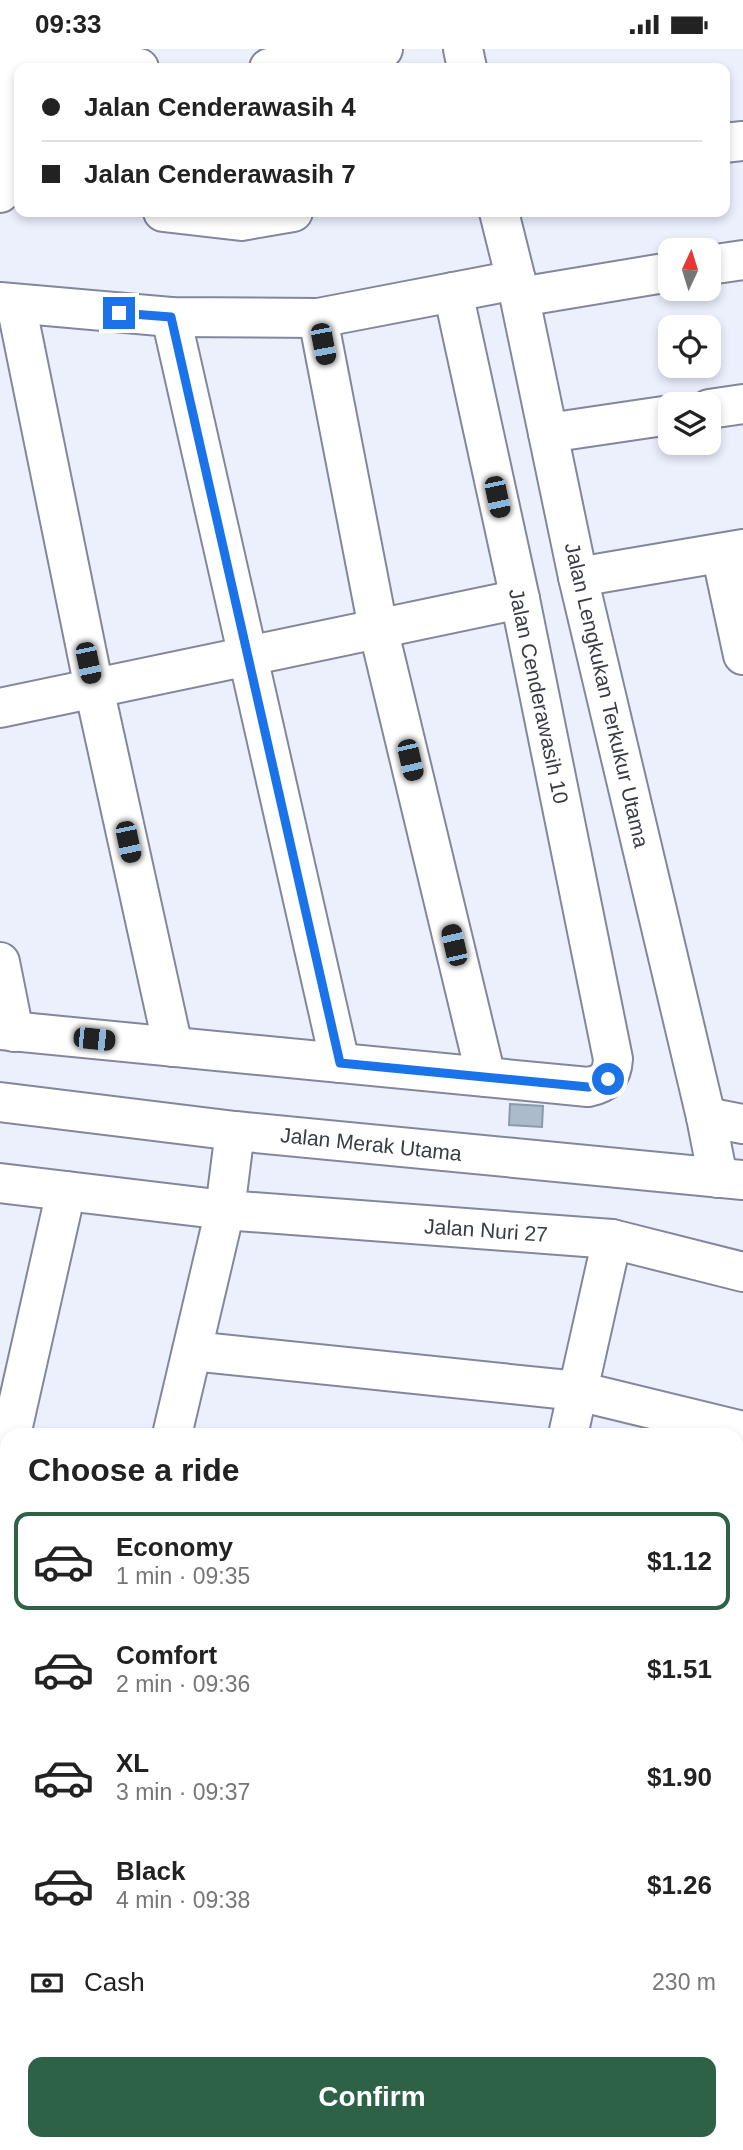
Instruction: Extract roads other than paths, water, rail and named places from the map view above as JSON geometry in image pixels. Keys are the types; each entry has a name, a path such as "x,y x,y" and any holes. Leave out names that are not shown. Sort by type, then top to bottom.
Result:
{"street":[{"path":"298,63 383,49"},
{"path":"0,193 12,55 90,63"},
{"path":"206,217 241,221 264,217"},
{"name":"Jalan Lengkukan Terkukur Utama","path":"500,217 518,288 578,577 706,1117 731,1179"},
{"path":"721,263 743,260"},
{"path":"173,1047 8,303 171,317 318,318 453,292 658,273"},
{"name":"Jalan Cenderawasih 10","path":"453,292 520,599 613,1059 608,1079 599,1085 588,1087 486,1077"},
{"path":"171,317 340,1063"},
{"path":"0,962 7,1031 486,1077 379,628 318,318"},
{"path":"721,407 743,404"},
{"path":"548,433 658,417"},
{"path":"578,577 732,551 743,655"},
{"path":"0,708 520,599"},
{"name":"Jalan Merak Utama","path":"0,1103 235,1131 731,1179"},
{"path":"706,1117 743,1124"},
{"path":"174,1428 225,1210 235,1131"},
{"name":"Jalan Nuri 27","path":"0,1184 225,1210 612,1239 743,1272"},
{"path":"13,1428 66,1191"},
{"path":"570,1428 612,1239"},
{"path":"192,1351 578,1391 731,1428"}]}
